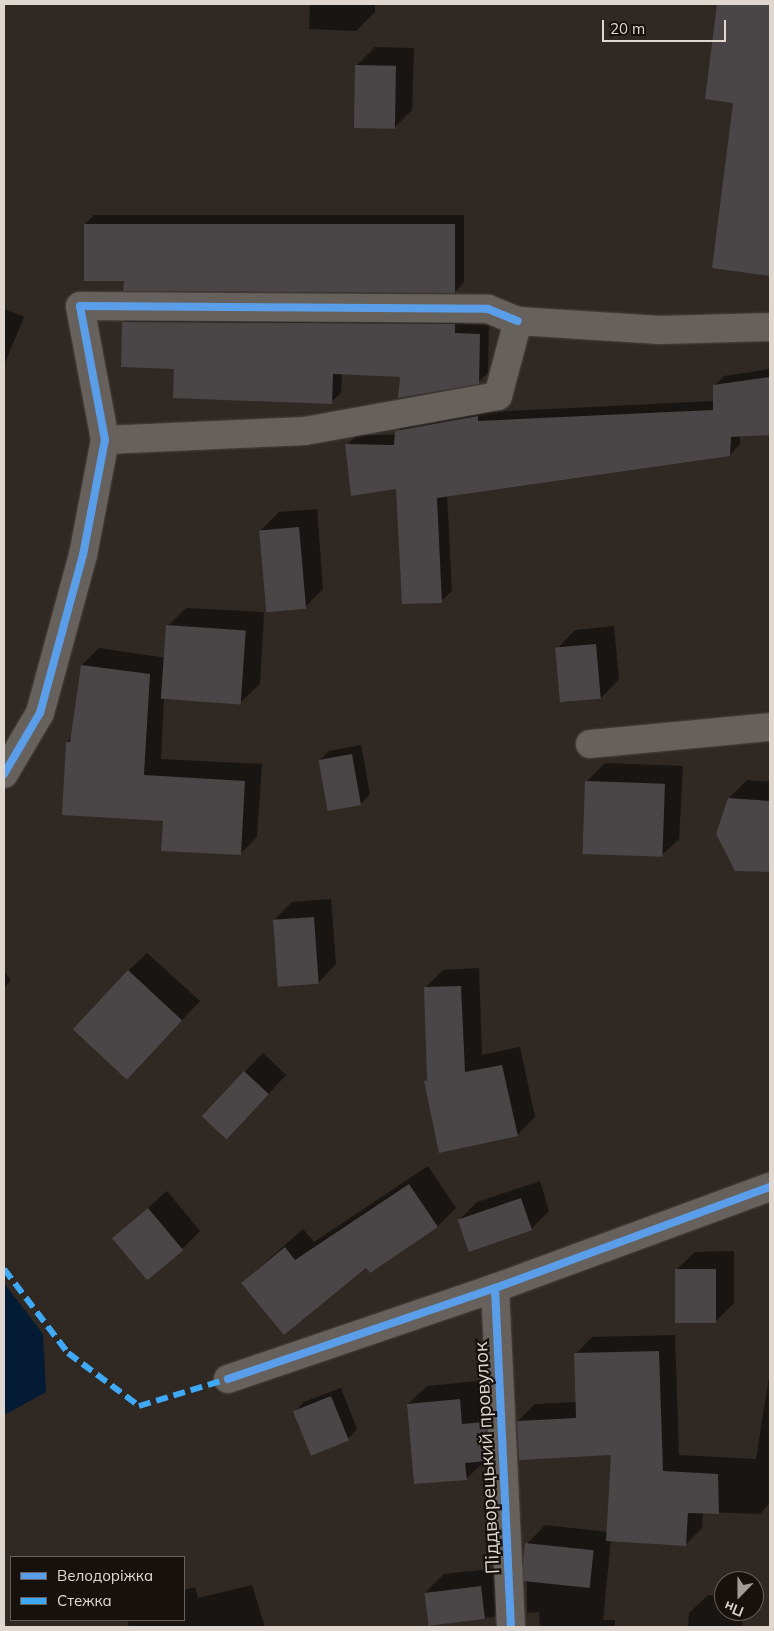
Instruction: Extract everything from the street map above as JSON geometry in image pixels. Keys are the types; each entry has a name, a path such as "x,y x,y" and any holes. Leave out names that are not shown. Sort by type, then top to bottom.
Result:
{"street":[{"path":"4,774 40,713 83,555 105,440 80,306 488,309 518,321 660,330 770,327"},
{"path":"105,440 305,431 498,396 518,321"},
{"path":"590,744 770,727"},
{"path":"228,1379 495,1288 770,1187"},
{"name":"Піддворецький провулок","path":"495,1288 511,1627"}],"water":[{"path":"4,1283 43,1334 46,1392 4,1415"}],"building":[{"path":"717,4 770,4 770,276 712,268 733,103 705,99"},
{"path":"355,65 396,66 395,129 354,128"},
{"path":"84,224 455,224 455,293 123,291 124,281 84,281"},
{"path":"122,322 455,324 455,333 480,334 479,384 398,398 400,377 333,374 332,404 173,398 174,369 121,367"},
{"path":"770,377 770,435 731,437 730,456 437,498 442,603 402,604 396,489 351,496 345,444 394,445 395,431 478,416 478,421 713,410 713,385"},
{"path":"299,527 306,609 266,612 259,530"},
{"path":"166,625 246,631 241,704 161,699"},
{"path":"596,644 601,699 560,702 555,648"},
{"path":"81,665 150,674 144,775 245,781 241,855 161,851 163,821 62,815 66,742 70,742"},
{"path":"352,754 361,805 328,811 319,760"},
{"path":"585,781 665,784 662,857 582,854"},
{"path":"728,798 770,801 770,872 735,871 716,834"},
{"path":"314,917 319,984 278,987 273,920"},
{"path":"128,970 182,1020 127,1080 73,1029"},
{"path":"461,986 465,1072 502,1065 518,1136 439,1153 424,1081 427,1080 424,987"},
{"path":"244,1071 269,1094 227,1140 202,1116"},
{"path":"409,1184 438,1227 370,1273 366,1268 284,1335 241,1283 285,1247 295,1260"},
{"path":"521,1198 532,1230 469,1252 458,1220"},
{"path":"148,1208 183,1250 147,1280 112,1238"},
{"path":"675,1269 716,1269 716,1323 675,1323"},
{"path":"659,1351 663,1471 718,1474 719,1514 688,1513 686,1546 606,1541 611,1455 519,1460 517,1421 576,1418 574,1353"},
{"path":"331,1396 349,1441 311,1456 293,1411"},
{"path":"460,1399 462,1424 486,1422 488,1461 465,1463 467,1480 414,1484 407,1404"},
{"path":"525,1543 594,1550 590,1588 521,1581"},
{"path":"481,1586 485,1619 428,1626 424,1593"}],"marked path":[{"path":"4,1269 68,1353 139,1406 228,1379"}],"cycle path":[{"path":"4,774 40,713 83,555 105,440 80,306 488,309 518,321"},
{"path":"228,1379 495,1288 770,1187"},
{"path":"495,1288 511,1627"}]}
